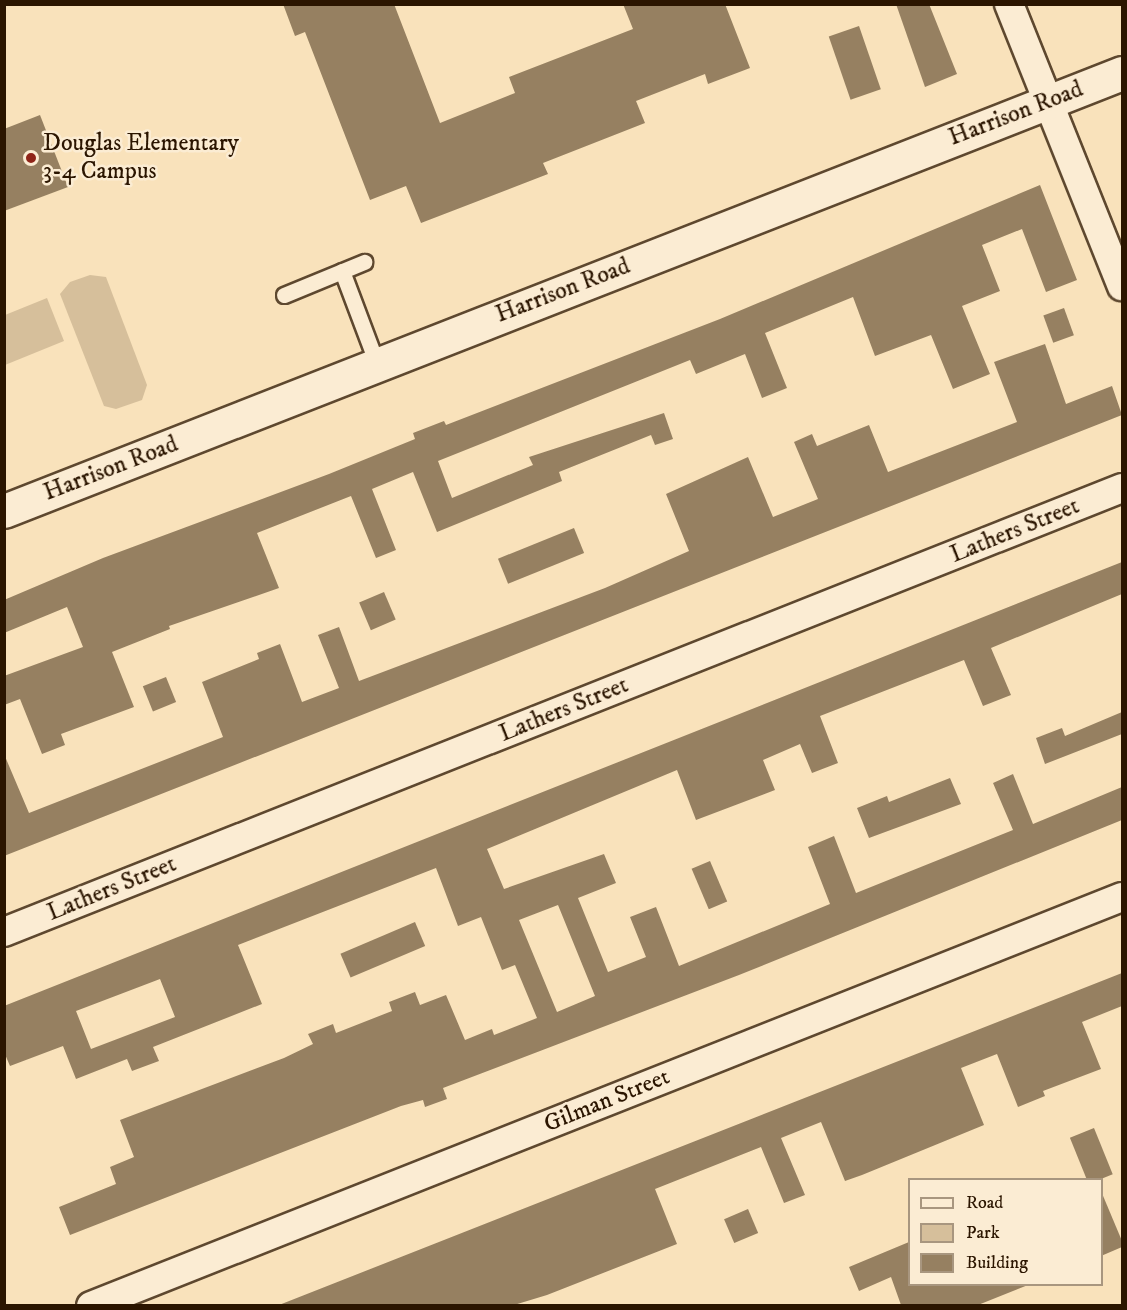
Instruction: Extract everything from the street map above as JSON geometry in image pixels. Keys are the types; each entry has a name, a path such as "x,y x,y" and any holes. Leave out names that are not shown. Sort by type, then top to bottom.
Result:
{"street":[{"path":"1009,4 1122,286"},
{"name":"Harrison Road","path":"4,511 1122,73"},
{"name":"Lathers Street","path":"4,932 1122,488"},
{"name":"Gilman Street","path":"91,1305 1122,897"}],"lane":[{"path":"284,295 364,262"},
{"path":"342,272 377,364"}],"green space":[{"path":"90,275 106,277 147,385 142,400 116,409 104,406 60,294 70,282"},
{"path":"47,298 64,341 5,365 5,315"}],"building":[{"path":"283,4 394,4 440,123 515,93 509,77 633,29 623,4 725,4 750,68 708,84 705,74 636,101 645,123 543,163 548,174 421,223 406,186 370,200 305,32 295,36"},
{"path":"896,4 929,4 957,74 925,87"},
{"path":"859,26 881,89 851,100 829,36"},
{"name":"Douglas Elementary 3-4 Campus","path":"40,115 68,187 4,211 4,129"},
{"path":"1040,185 1077,280 1046,292 1022,229 982,245 1000,291 962,306 990,374 953,389 931,335 875,356 853,297 765,333 787,388 762,398 745,354 696,374 690,360 438,461 452,498 533,465 529,457 664,413 673,439 655,445 651,435 559,472 562,481 437,532 413,472 372,489 396,550 376,558 351,496 257,533 279,588 169,626 170,629 112,652 134,707 61,734 65,745 42,754 20,699 4,705 4,676 83,647 67,607 4,633 4,600 103,558 329,474 415,439 413,433 444,421 446,425 720,319"},
{"path":"1064,308 1074,335 1053,343 1043,316"},
{"path":"1045,344 1066,404 1112,386 1122,415 4,856 4,754 29,813 223,737 202,682 259,659 257,653 280,644 302,702 339,688 318,635 339,627 359,681 605,588 689,551 666,494 748,457 773,517 818,499 794,442 812,434 817,446 869,425 888,472 1017,422 994,362"},
{"path":"574,528 584,553 508,584 498,559"},
{"path":"1122,562 1122,594 991,648 1011,695 983,706 964,660 820,716 838,763 812,773 800,744 763,760 775,790 696,820 677,770 487,849 504,889 604,854 616,883 578,898 608,972 646,957 630,917 656,907 679,966 830,904 808,847 834,836 856,893 1013,830 993,783 1013,774 1033,824 1122,787 1122,820 739,975 443,1088 447,1099 425,1107 423,1100 401,1106 70,1235 59,1207 116,1184 110,1167 134,1157 120,1120 284,1058 313,1044 308,1034 333,1024 336,1033 392,1011 389,1002 415,992 420,1005 446,995 465,1040 492,1029 494,1035 537,1018 515,965 502,970 481,917 458,926 436,868 238,945 262,1004 153,1047 159,1061 132,1071 127,1059 76,1079 63,1046 10,1066 4,1052 4,1006","holes":["558,905 595,996 557,1012 519,920","160,979 175,1017 91,1049 76,1011"]},
{"path":"384,592 396,620 371,630 359,603"},
{"path":"166,677 176,702 153,711 143,686"},
{"path":"1122,712 1122,734 1045,764 1036,738 1062,728 1065,736"},
{"path":"950,778 961,804 869,838 857,808 887,796 889,802"},
{"path":"710,861 727,902 709,909 692,869"},
{"path":"415,922 425,946 351,978 340,954"},
{"path":"1122,973 1122,1006 1082,1022 1101,1069 1043,1091 1045,1096 1018,1107 997,1054 961,1068 984,1125 862,1175 845,1181 821,1122 781,1138 805,1195 784,1203 761,1147 655,1189 677,1244 547,1295 514,1305 279,1305"},
{"path":"1094,1128 1113,1174 1103,1178 1086,1178 1070,1138"},
{"path":"1103,1196 1122,1241 1122,1247 1103,1255"},
{"path":"748,1209 758,1233 734,1243 724,1219"},
{"path":"908,1242 908,1286 1026,1286 978,1305 901,1305 891,1277 859,1291 849,1267"}],"place":[{"name":"Douglas Elementary 3-4 Campus","path":"31,158"}]}
